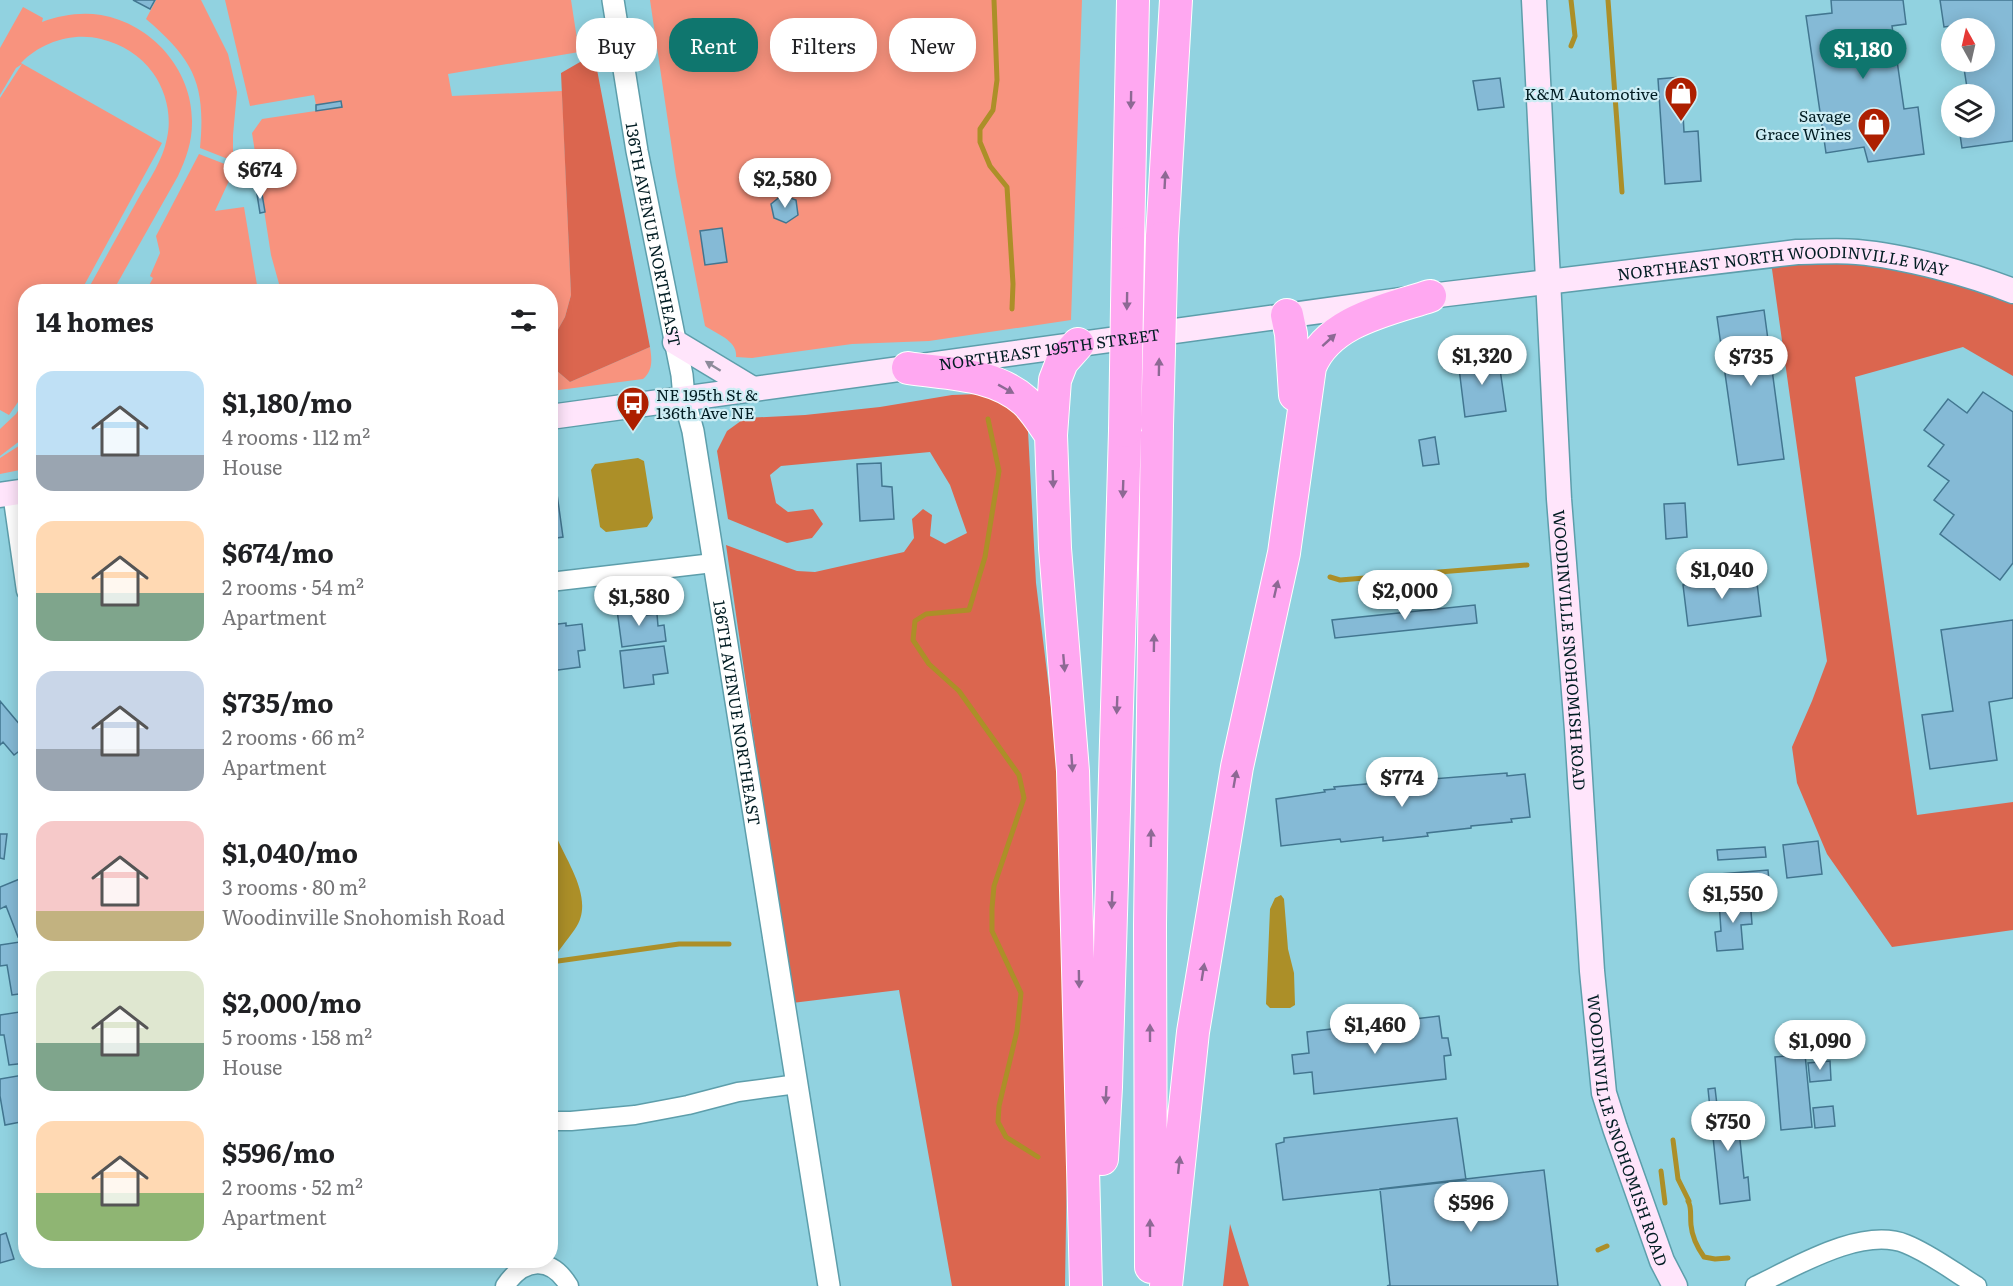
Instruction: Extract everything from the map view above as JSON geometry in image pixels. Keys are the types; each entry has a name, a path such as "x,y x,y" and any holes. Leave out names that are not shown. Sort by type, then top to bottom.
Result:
{"highway":[{"path":"1094,1286 1107,1076 1125,431 1132,0"},
{"path":"1150,1286 1150,926 1157,426 1162,238 1176,0"},
{"path":"1166,1286 1195,1020 1237,767 1284,552 1310,367 1323,344 1335,334 1352,324 1430,296"},
{"path":"1287,315 1292,334 1295,474"},
{"path":"1078,344 1062,362 1055,380 1051,435 1055,548 1073,771 1086,1286"},
{"path":"908,368 970,377 1006,387 1027,403 1051,435"}],"main road":[{"name":"WOODINVILLE SNOHOMISH ROAD","path":"1534,0 1559,499 1592,971 1604,1093 1614,1128 1662,1261 1675,1286"},
{"name":"NORTHEAST NORTH WOODINVILLE WAY","path":"1548,281 1797,252 1857,252 1913,262 2013,291"},
{"name":"NORTHEAST 195TH STREET","path":"558,416 1548,281"},
{"path":"675,342 753,388"}],"street":[{"name":"136TH AVENUE NORTHEAST","path":"613,0 637,152 682,375 684,398 693,431 829,1286"},
{"path":"13,493 18,531"},
{"path":"558,581 713,562"},
{"path":"558,1121 634,1115 738,1092 797,1084"},
{"path":"1755,1286 1851,1244 1879,1239 1904,1243 1977,1286"},
{"path":"505,1286 511,1277 522,1268"},
{"path":"554,1268 569,1286"}],"shaded area":[{"path":"156,0 201,0 228,54 237,92 233,161 200,148 201,107 193,75 176,47 146,19"},
{"path":"225,0 571,0 576,32 576,53 448,74 452,96 562,91 571,295 565,317 558,330 558,284 279,284 271,255 252,133 262,119 342,107 340,102 316,105 314,95 250,106"},
{"path":"650,0 1082,0 1071,320 929,341 852,344 752,358 736,357 736,351 730,342 705,326 676,176 657,47 657,18 653,18"},
{"path":"23,7 43,18 42,22 86,14 120,20 137,28 166,52 185,85 192,123 188,150 178,176 117,284 91,284 162,154 169,121 164,96 158,80 142,61 123,47 101,39 80,37 58,40 38,49 21,63 162,143 85,284 18,284 18,402 9,415 0,410 0,98 22,64 16,68 0,95 0,48"},
{"path":"576,64 576,72 597,72 650,347 570,382 558,372 558,330 565,317 571,295 561,73"},
{"path":"199,154 235,168 215,211 244,207 257,284 150,284 153,278 150,276 160,253 156,236"},
{"path":"1857,252 2013,291 2013,376 1963,347 1855,377 1917,815 2013,802 2013,930 1892,947 1827,854 1797,783 1792,747 1827,661 1770,255"},
{"path":"650,347 651,365 643,379 558,390 558,372 570,382"},
{"path":"979,394 1009,404 1019,414 1028,431 1036,583 1064,839 1070,976 1065,1286 952,1286 899,990 792,1003 726,545 797,571 815,572 904,552 914,538 912,519 923,509 932,515 930,536 945,544 967,533 950,485 930,452 781,466 770,475 776,503 788,512 813,509 823,524 812,538 787,543 728,519 717,451 727,431 745,418 805,415 880,407 952,395"},
{"path":"18,411 18,442 0,456 0,429"},
{"path":"18,446 18,470 0,474 0,458"},
{"path":"638,458 644,461 653,518 647,527 606,532 600,527 591,470 595,464"},
{"path":"558,840 573,871 581,895 582,907 575,929 558,953"},
{"path":"1281,895 1284,899 1288,949 1294,973 1295,1005 1290,1008 1270,1008 1266,1004 1270,909 1275,898"},
{"path":"1230,1224 1249,1286 1223,1286"}],"building":[{"path":"133,0 155,0 150,9"},
{"path":"1831,0 1903,0 1906,24 1892,26 1904,109 1918,107 1924,154 1868,162 1864,147 1826,153 1806,16 1832,13"},
{"path":"1940,0 2013,0 2013,141 1962,148 1960,138 1995,138 1995,84 1966,84 1965,72 1995,72 1995,18 1943,18"},
{"path":"1681,77 1684,132 1698,131 1701,181 1665,184 1658,79"},
{"path":"1500,78 1504,107 1478,110 1473,81"},
{"path":"341,101 342,107 316,111 316,105"},
{"path":"256,188 261,188 265,212 260,213"},
{"path":"782,195 796,200 798,215 786,223 774,218 771,204"},
{"path":"722,228 727,262 705,265 700,231"},
{"path":"1764,310 1784,459 1738,465 1717,317"},
{"path":"1498,355 1506,411 1465,417 1458,360"},
{"path":"1983,392 2013,412 2013,563 2000,580 1940,534 1954,515 1934,500 1949,481 1928,466 1944,445 1924,430 1948,399 1967,413"},
{"path":"1435,437 1439,464 1423,466 1419,440"},
{"path":"881,463 882,486 892,487 894,519 860,521 857,464"},
{"path":"558,501 563,537 558,538"},
{"path":"1685,503 1687,537 1666,539 1664,504"},
{"path":"1756,575 1761,616 1688,626 1683,585"},
{"path":"1475,605 1477,623 1335,638 1332,620"},
{"path":"646,606 647,615 657,614 658,626 664,625 666,641 622,647 617,610"},
{"path":"2013,620 2013,698 1989,702 1997,760 1930,769 1922,715 1953,711 1941,630"},
{"path":"566,623 566,626 582,624 585,650 578,651 580,667 558,670 558,624"},
{"path":"664,646 668,673 653,675 654,684 624,688 620,651"},
{"path":"0,701 18,722 18,752 14,755 3,742 0,745"},
{"path":"1507,773 1507,776 1525,774 1530,817 1511,819 1512,822 1427,833 1428,836 1383,841 1383,837 1341,842 1340,839 1281,846 1276,799 1325,792 1324,790 1335,789 1334,787 1377,783 1385,781 1385,778 1410,775 1410,779 1420,778 1420,780"},
{"path":"0,834 7,834 4,859 0,858"},
{"path":"1818,841 1822,874 1787,878 1783,845"},
{"path":"1765,847 1766,857 1718,860 1717,850"},
{"path":"1768,870 1769,880 1721,884 1720,874"},
{"path":"18,880 18,937 6,906 0,909 0,887"},
{"path":"1750,898 1752,924 1741,925 1743,949 1717,951 1715,932 1721,931 1719,901"},
{"path":"18,942 18,994 12,995 7,965 0,966 0,945"},
{"path":"18,1012 18,1064 9,1065 4,1035 0,1035 0,1015"},
{"path":"1439,1016 1442,1038 1448,1038 1451,1055 1444,1056 1446,1079 1314,1094 1312,1072 1294,1074 1292,1055 1309,1053 1307,1032"},
{"path":"1805,1054 1812,1127 1781,1130 1775,1057"},
{"path":"1830,1061 1831,1080 1810,1082 1808,1063"},
{"path":"18,1076 18,1123 5,1125 0,1096 0,1079"},
{"path":"1715,1088 1717,1105 1736,1102 1744,1178 1748,1177 1750,1200 1720,1204 1708,1089"},
{"path":"1833,1106 1835,1126 1815,1128 1813,1108"},
{"path":"1457,1118 1466,1180 1283,1200 1276,1144 1284,1142 1284,1138"},
{"path":"1544,1170 1558,1286 1387,1286 1390,1285 1380,1189"},
{"path":"6,1233 14,1259 0,1263 0,1235"}],"waterway":[{"path":"994,0 997,80 993,110 980,129 980,142 990,166 1007,187 1013,284 1012,309"},
{"path":"1571,0 1575,36 1571,46"},
{"path":"1608,0 1622,192"},
{"path":"988,419 999,471 985,557 969,610 926,614 915,621 913,640 929,664 959,691 1019,775 1024,798 994,886 992,908 992,931 1021,993 1017,1031 999,1106 998,1122 1006,1137 1038,1157"},
{"path":"1330,577 1340,580 1527,565"},
{"path":"558,961 679,944 729,944"},
{"path":"1673,1140 1678,1179 1689,1201"},
{"path":"1661,1171 1665,1203"},
{"path":"1688,1201 1692,1234 1704,1257 1728,1258"},
{"path":"1598,1250 1607,1246"}],"place":[{"name":"K&M Automotive","path":"1681,122"},
{"name":"Savage Grace Wines","path":"1874,153"},
{"name":"NE 195th St & 136th Ave NE","path":"633,432"}]}
